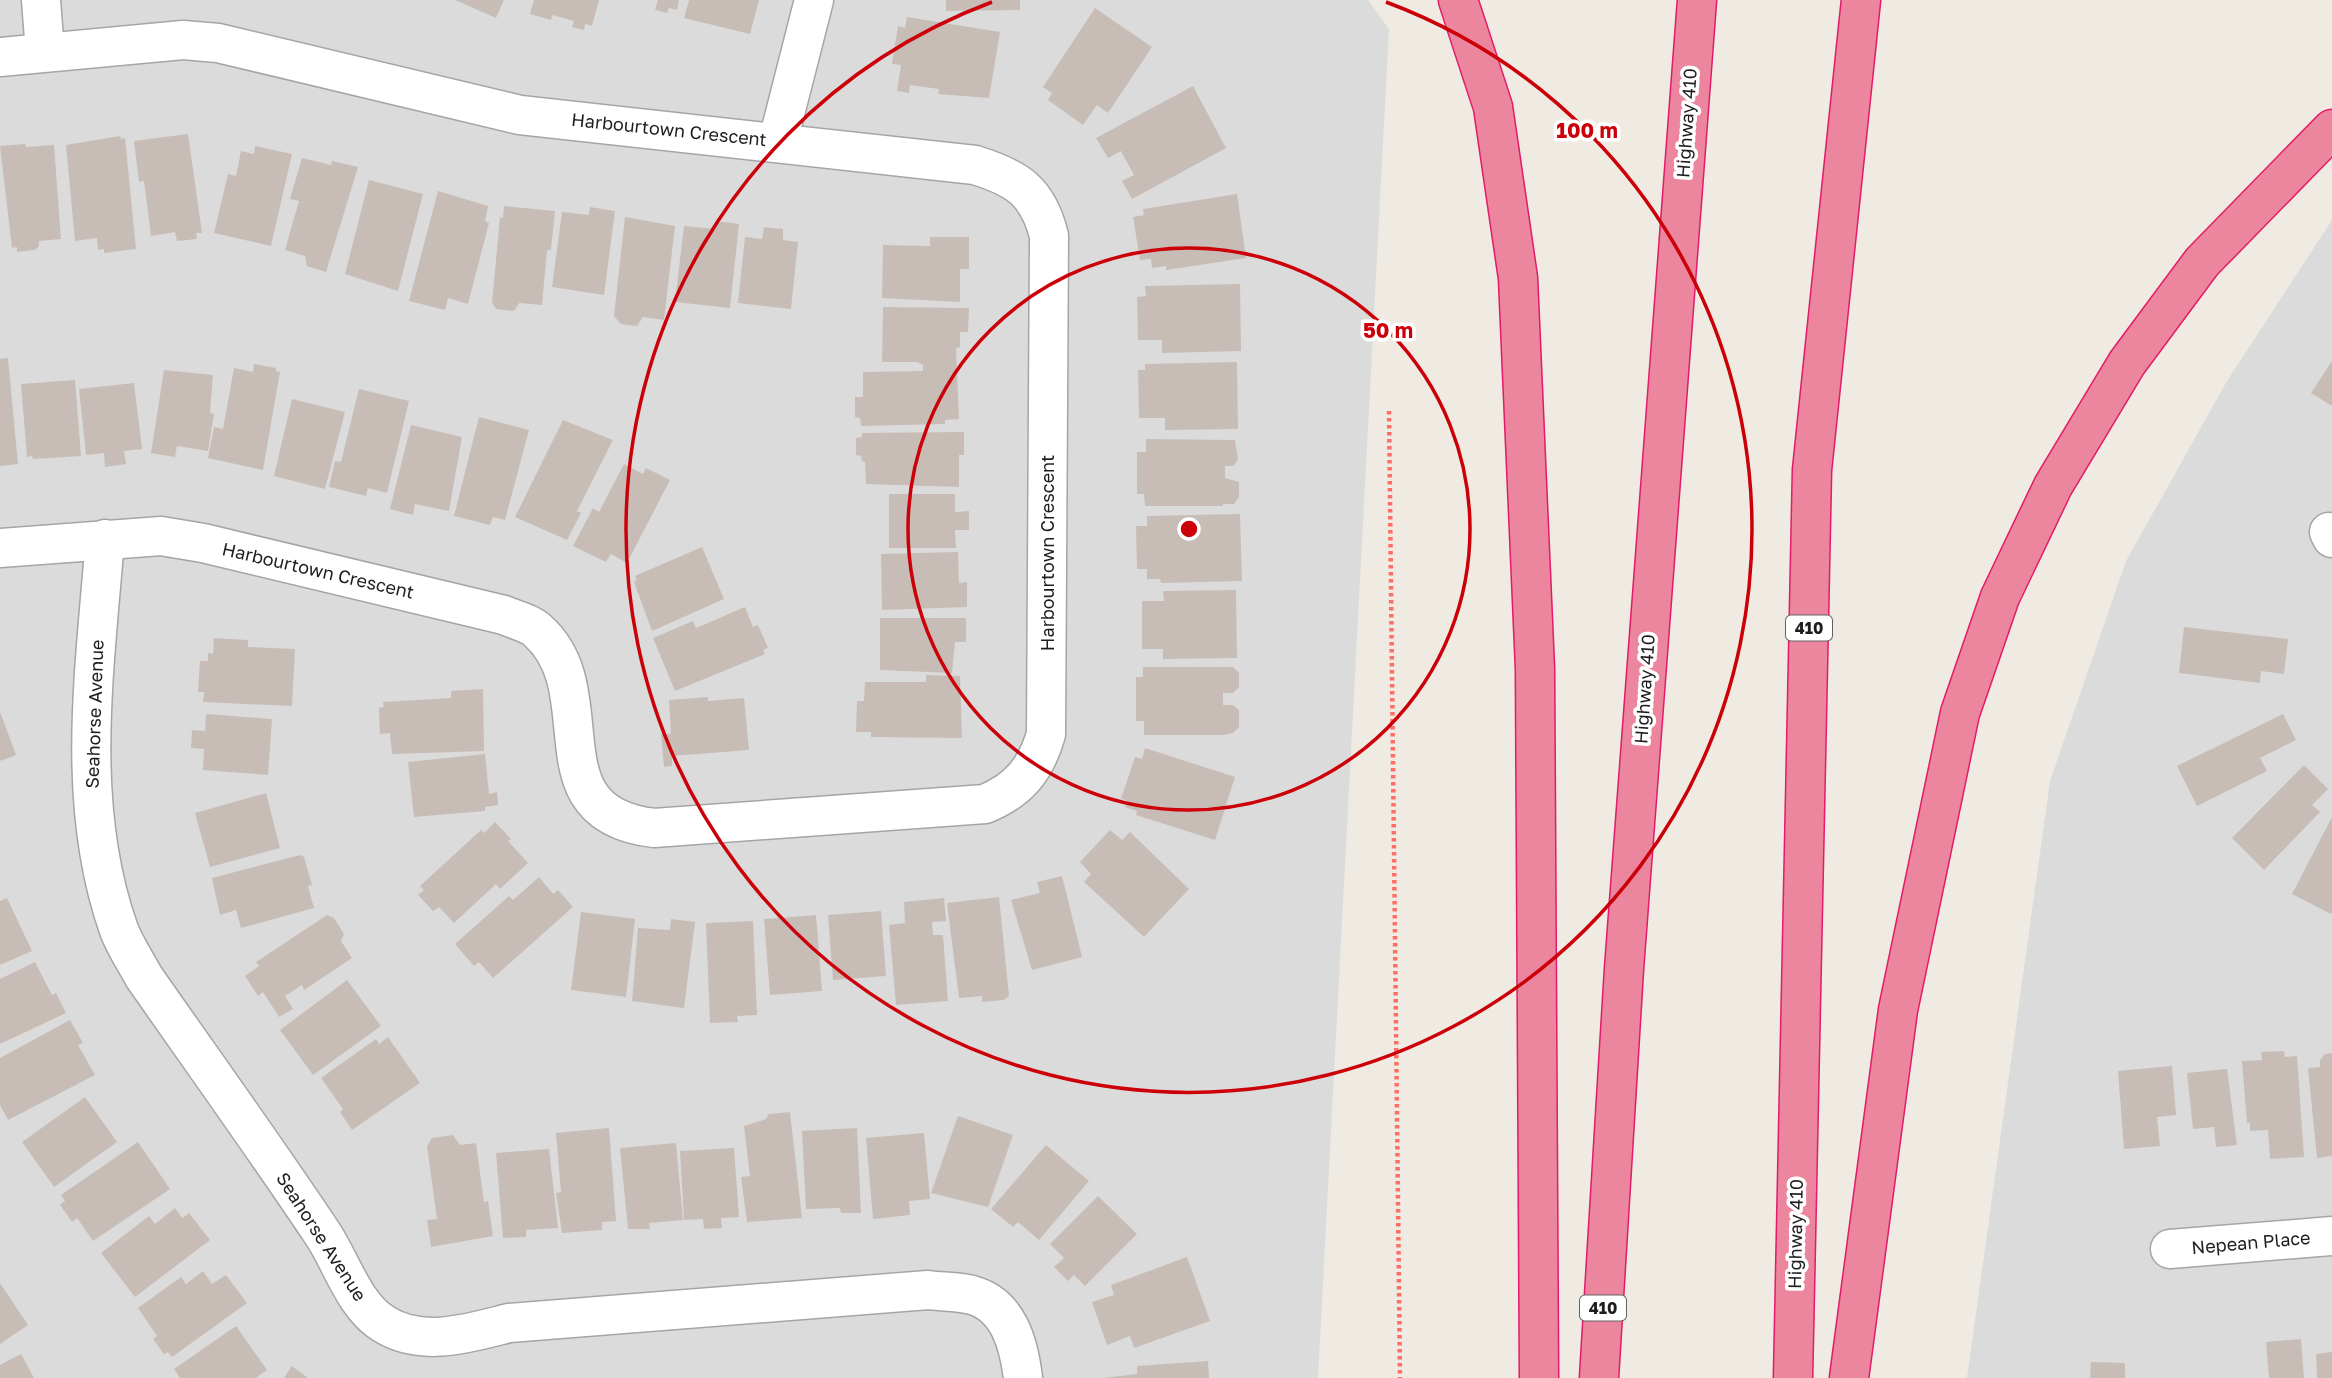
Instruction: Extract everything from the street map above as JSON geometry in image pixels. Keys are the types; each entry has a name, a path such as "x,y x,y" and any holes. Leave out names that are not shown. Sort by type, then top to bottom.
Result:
{"highway":[{"path":"1458,0 1493,107 1518,278 1535,669 1539,1378"},
{"name":"Highway 410","path":"1599,1378 1623,969 1697,0"},
{"name":"Highway 410","path":"1793,1378 1812,470 1861,0"},
{"path":"1849,1378 1898,1010 1960,713 2000,597 2053,486 2127,363 2202,262 2332,129"}],"street":[{"path":"41,0 45,52"},
{"path":"778,141 814,0"},
{"name":"Harbourtown Crescent","path":"0,57 183,40 218,43 520,116 778,141 975,165 1006,175 1030,193 1043,213 1049,236 1046,734 1039,759 1022,782 1004,796 985,804 654,828 635,826 615,819 591,798 577,771 570,683 556,651 536,629 504,615 203,543 161,536 0,548"},
{"name":"Seahorse Avenue","path":"105,539 90,751 97,849 120,933 144,977 326,1238 366,1308 384,1324 421,1337 458,1336 509,1323 929,1290 974,1295 1001,1312 1019,1346 1023,1378"},
{"name":"Nepean Place","path":"2171,1249 2332,1236"}],"path":[{"path":"1390,411 1400,1378"}],"shaded area":[{"path":"0,0 1368,0 1389,29 1318,1378 0,1378"},
{"path":"2332,220 2332,1378 1967,1378 2050,781 2126,561 2227,381"}],"building":[{"path":"455,0 504,0 496,18"},
{"path":"534,0 599,0 592,26 585,24 584,30 572,27 574,21 552,15 551,20 530,14"},
{"path":"658,0 679,0 677,10 669,8 667,13 655,10"},
{"path":"689,0 759,0 750,34 684,18"},
{"path":"946,0 1020,0 1020,10 946,11"},
{"path":"1095,8 1152,47 1108,113 1097,105 1083,125 1048,100 1052,93 1043,87"},
{"path":"907,17 1000,32 989,98 938,94 939,89 910,85 909,93 897,91 901,65 892,64 898,26 905,28"},
{"path":"1193,86 1226,148 1132,199 1122,181 1134,175 1121,151 1108,158 1096,138"},
{"path":"188,134 202,233 196,233 197,239 177,241 175,232 151,236 144,181 139,182 134,141"},
{"path":"120,136 121,139 125,138 136,249 104,253 104,249 98,250 97,238 75,241 66,145"},
{"path":"25,144 26,147 54,145 61,239 39,241 35,250 17,252 17,247 12,248 0,146"},
{"path":"255,146 292,154 271,246 214,233 228,174 236,176 241,151 254,154"},
{"path":"302,158 331,165 332,161 358,167 326,272 307,266 305,256 285,250 299,201 290,199"},
{"path":"369,180 423,194 398,291 345,274"},
{"path":"438,191 488,206 485,221 489,223 468,304 448,298 445,310 409,301"},
{"path":"1237,194 1246,258 1166,270 1166,266 1152,268 1151,259 1140,260 1133,217 1144,215 1143,209"},
{"path":"504,206 555,211 551,250 547,250 542,305 519,303 514,311 496,309 492,303 500,217 503,218"},
{"path":"590,207 615,211 604,295 552,287 562,212 589,215"},
{"path":"625,217 675,226 664,320 643,317 637,326 621,324 614,316"},
{"path":"716,221 739,224 730,308 675,302 684,226 715,229"},
{"path":"764,227 783,229 783,240 798,242 791,309 738,303 745,237 762,239"},
{"path":"930,237 969,237 969,269 960,269 960,302 882,298 883,245 930,246"},
{"path":"1240,284 1241,351 1162,353 1162,340 1138,340 1137,297 1146,296 1145,286"},
{"path":"883,307 969,308 968,332 960,332 960,347 956,348 959,419 945,420 945,424 861,426 860,418 855,417 855,397 863,397 863,372 923,371 923,365 917,362 882,362"},
{"path":"8,358 18,464 0,466 0,359"},
{"path":"2332,361 2332,406 2311,393"},
{"path":"1237,362 1238,429 1165,430 1165,418 1139,418 1138,370 1145,370 1145,364"},
{"path":"254,364 276,368 276,371 280,372 263,470 208,458 214,427 223,429 234,368 253,372"},
{"path":"164,370 213,375 210,413 214,414 208,451 177,446 175,457 151,453"},
{"path":"75,380 81,456 33,459 32,456 27,457 21,384"},
{"path":"134,383 142,449 124,451 126,464 105,467 104,453 86,455 79,389"},
{"path":"359,389 409,401 387,493 368,488 366,496 329,487 335,461 341,462"},
{"path":"292,399 345,412 325,489 274,476"},
{"path":"479,417 529,430 505,520 493,517 490,525 454,516"},
{"path":"563,420 613,440 577,511 581,513 567,540 515,517"},
{"path":"411,425 462,437 449,511 415,504 413,515 390,509"},
{"path":"964,432 964,455 959,455 959,487 866,484 865,462 861,456 856,455 856,438 862,437 862,433"},
{"path":"1146,439 1235,440 1238,460 1233,466 1225,466 1225,478 1239,482 1239,497 1234,504 1223,506 1145,506 1144,494 1137,494 1137,452 1146,452"},
{"path":"624,464 643,474 646,468 670,480 627,563 611,554 606,562 573,546 593,508 599,512"},
{"path":"889,494 955,494 955,512 969,511 969,530 955,530 956,548 889,548"},
{"path":"1240,514 1242,581 1161,583 1160,579 1147,579 1147,569 1137,569 1136,526 1147,526 1147,516"},
{"path":"702,547 724,599 652,631 634,582 637,580 635,576"},
{"path":"958,552 959,583 967,582 967,607 882,610 881,554"},
{"path":"1236,590 1237,658 1163,659 1163,649 1142,649 1142,601 1164,601 1163,591"},
{"path":"745,607 753,627 758,625 768,648 763,650 765,654 675,691 653,638 693,621 696,628"},
{"path":"880,618 966,618 966,642 955,642 952,673 880,670"},
{"path":"2184,627 2288,639 2284,674 2261,671 2260,683 2179,673"},
{"path":"214,638 248,640 248,647 295,649 292,706 203,702 204,692 198,692 200,661 208,661 208,653 213,654"},
{"path":"1143,667 1233,667 1239,673 1239,687 1233,693 1223,693 1223,705 1233,705 1239,710 1239,727 1233,733 1224,735 1144,735 1144,721 1136,721 1136,677 1143,677"},
{"path":"926,675 960,676 962,738 871,737 871,732 856,732 857,701 864,701 865,682 926,682"},
{"path":"483,689 484,751 392,754 390,733 380,734 379,708 384,707 383,702 451,698 451,691"},
{"path":"708,697 708,701 744,698 749,750 672,756 672,766 664,767 661,734 671,734 669,700"},
{"path":"0,712 16,755 0,761"},
{"path":"206,714 272,719 268,775 203,770 204,749 191,748 192,730 205,731"},
{"path":"2283,714 2296,740 2260,758 2267,771 2197,806 2177,766"},
{"path":"1145,748 1235,777 1215,840 1136,815 1137,811 1125,807 1127,800 1121,799 1135,757 1142,759"},
{"path":"485,754 489,794 497,792 498,805 485,807 485,811 414,817 408,762"},
{"path":"2304,765 2328,789 2312,805 2320,812 2264,870 2232,838"},
{"path":"266,793 280,848 210,867 195,813"},
{"path":"2332,817 2332,912 2331,914 2292,894"},
{"path":"495,822 528,863 500,889 496,884 454,923 439,907 433,911 418,895 424,890 420,886 481,830 484,833"},
{"path":"1110,830 1122,840 1130,832 1189,889 1144,937 1084,882 1091,874 1080,862"},
{"path":"300,855 304,857 312,885 308,886 314,908 241,928 236,910 220,915 212,878"},
{"path":"1062,876 1082,957 1032,970 1011,900 1040,893 1037,882"},
{"path":"539,877 553,894 558,890 573,907 493,978 479,962 474,966 455,944 509,896 513,900"},
{"path":"999,897 1009,996 1004,1000 982,1002 982,996 959,998 947,903"},
{"path":"7,898 32,951 0,965 0,901"},
{"path":"944,898 946,921 932,922 933,935 943,935 948,1001 896,1005 889,925 905,923 904,902"},
{"path":"881,911 886,976 833,980 828,915"},
{"path":"581,912 635,919 626,997 571,990"},
{"path":"327,915 334,918 344,934 341,941 352,958 304,990 302,985 285,996 293,1009 279,1017 263,992 258,996 245,976 259,966 256,962"},
{"path":"816,915 822,991 770,995 764,919"},
{"path":"671,919 695,922 684,1008 632,1001 638,928 670,930"},
{"path":"753,921 757,1015 737,1016 738,1022 710,1023 706,923"},
{"path":"35,962 52,995 56,993 66,1013 0,1044 0,979"},
{"path":"347,980 381,1026 313,1075 280,1030"},
{"path":"70,1020 83,1043 78,1045 95,1075 8,1120 0,1105 0,1058"},
{"path":"388,1037 420,1083 352,1130 340,1112 343,1109 321,1078 376,1039 379,1044"},
{"path":"2284,1051 2285,1057 2297,1056 2304,1157 2270,1159 2268,1130 2250,1131 2250,1123 2247,1123 2242,1061 2262,1060 2261,1052"},
{"path":"2332,1053 2332,1156 2317,1158 2308,1068 2320,1067 2320,1060 2325,1054"},
{"path":"2172,1066 2176,1115 2157,1117 2160,1146 2124,1149 2118,1071"},
{"path":"2227,1069 2237,1145 2216,1147 2214,1127 2193,1129 2187,1073"},
{"path":"85,1097 117,1142 54,1187 22,1142"},
{"path":"790,1112 802,1218 747,1222 741,1177 750,1176 744,1126 766,1119 769,1114"},
{"path":"958,1116 1013,1135 988,1207 931,1193"},
{"path":"609,1128 616,1221 602,1222 602,1230 562,1233 556,1193 561,1192 556,1133"},
{"path":"857,1128 861,1213 841,1213 840,1208 806,1209 802,1131"},
{"path":"924,1133 930,1199 909,1201 910,1215 873,1219 866,1138"},
{"path":"453,1135 460,1145 476,1143 484,1202 488,1201 493,1236 431,1247 427,1220 437,1219 427,1146 432,1138"},
{"path":"138,1142 170,1189 93,1241 77,1218 72,1222 60,1205 65,1201 61,1195"},
{"path":"676,1143 683,1220 649,1223 650,1229 628,1229 620,1148"},
{"path":"1046,1145 1089,1181 1039,1240 1018,1222 1013,1227 991,1209"},
{"path":"734,1148 739,1217 721,1218 722,1228 704,1229 703,1219 684,1220 680,1151"},
{"path":"549,1149 558,1228 526,1230 526,1237 503,1238 496,1153"},
{"path":"1098,1196 1137,1234 1085,1286 1074,1275 1068,1281 1054,1267 1064,1258 1050,1244"},
{"path":"175,1208 182,1218 189,1213 210,1240 135,1297 101,1253 149,1216 155,1224"},
{"path":"1187,1257 1210,1321 1134,1348 1130,1336 1107,1345 1092,1302 1114,1295 1111,1285"},
{"path":"203,1271 212,1284 226,1275 247,1303 172,1357 168,1352 164,1354 153,1339 157,1336 138,1308 181,1277 186,1284"},
{"path":"0,1283 28,1325 0,1344"},
{"path":"236,1326 267,1370 256,1378 180,1378 174,1369"},
{"path":"2301,1339 2304,1378 2269,1378 2266,1342"},
{"path":"2332,1352 2332,1378 2317,1378 2316,1354"},
{"path":"21,1354 34,1378 0,1378 0,1365"},
{"path":"1208,1361 1209,1378 1103,1378 1137,1374 1137,1366"},
{"path":"2091,1362 2125,1363 2125,1378 2090,1378"},
{"path":"292,1366 308,1378 284,1378"}]}
